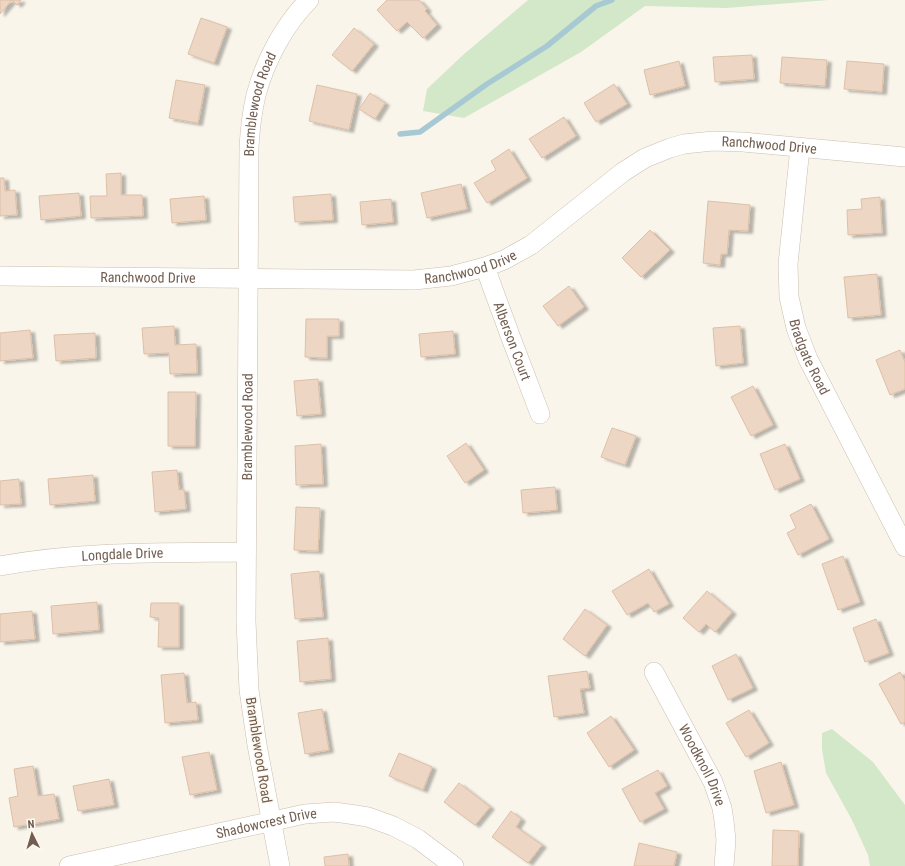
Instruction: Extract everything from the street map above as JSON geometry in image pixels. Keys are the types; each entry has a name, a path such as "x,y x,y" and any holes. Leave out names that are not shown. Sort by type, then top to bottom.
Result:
{"street":[{"name":"Bramblewood Road","path":"280,866 257,745 249,690 246,621 249,147 250,129 256,96 262,76 276,45 309,0"},
{"name":"Ranchwood Drive","path":"0,276 414,280 451,276 485,267 504,260 530,246 623,172 645,158 684,144 713,141 743,142 905,157"},
{"name":"Bradgate Road","path":"800,148 788,264 789,296 796,328 808,359 899,521 905,546"},
{"name":"Alberson Court","path":"485,267 540,414"},
{"name":"Longdale Drive","path":"0,566 88,555 246,552"},
{"name":"Woodknoll Drive","path":"654,672 713,782 722,808 724,821 726,840 724,866"},
{"name":"Shadowcrest Drive","path":"69,866 304,814 334,812 368,817 394,826 418,839 454,866"}],"green space":[{"path":"528,0 829,0 726,8 645,6 581,52 464,118 423,111 427,89 463,55"},
{"path":"832,729 873,762 905,805 905,866 870,866 868,855 852,820 826,773 822,749 822,733"}],"building":[{"path":"0,0 12,0 0,14"},
{"path":"12,0 21,0 17,5"},
{"path":"387,0 419,0 427,9 425,11 437,25 423,38 407,22 397,31 377,10"},
{"path":"201,18 227,27 214,63 188,54"},
{"path":"354,28 374,44 352,71 332,55"},
{"path":"752,55 754,79 715,82 713,57"},
{"path":"782,57 827,60 825,86 780,83"},
{"path":"679,61 685,86 650,95 644,70"},
{"path":"847,61 884,64 882,92 844,89"},
{"path":"176,80 205,85 198,123 169,118"},
{"path":"614,84 627,104 596,122 584,103"},
{"path":"317,85 357,94 349,130 309,121"},
{"path":"370,93 385,103 375,119 359,109"},
{"path":"564,117 576,136 542,158 529,139"},
{"path":"509,149 527,178 487,203 474,183 496,170 491,161"},
{"path":"121,173 121,195 142,195 143,216 91,218 90,196 107,196 106,174"},
{"path":"0,178 4,178 5,191 15,190 17,215 0,216"},
{"path":"461,184 467,209 427,218 421,193"},
{"path":"79,193 81,216 41,220 39,196"},
{"path":"331,194 333,220 295,222 293,197"},
{"path":"204,196 206,220 172,223 170,199"},
{"path":"880,197 882,233 848,235 847,210 862,209 861,199"},
{"path":"391,199 393,222 362,225 360,202"},
{"path":"708,201 750,205 748,231 729,230 727,254 721,254 720,265 703,263"},
{"path":"650,230 670,250 641,277 622,258"},
{"path":"877,274 881,315 848,318 844,277"},
{"path":"569,286 584,307 558,326 543,306"},
{"path":"306,319 339,319 339,336 327,336 327,358 305,357"},
{"path":"174,326 175,345 196,344 197,373 170,374 169,353 144,354 142,328"},
{"path":"740,326 743,363 716,366 713,328"},
{"path":"30,330 33,358 0,361 0,333"},
{"path":"453,331 455,354 421,357 419,334"},
{"path":"95,333 96,358 56,361 54,335"},
{"path":"900,350 905,362 905,389 890,395 876,360"},
{"path":"318,379 321,414 297,416 294,381"},
{"path":"753,386 773,425 751,436 731,397"},
{"path":"168,392 196,392 195,446 168,446"},
{"path":"612,428 636,436 625,465 601,457"},
{"path":"466,443 484,470 465,483 447,456"},
{"path":"321,444 323,484 296,485 295,446"},
{"path":"785,444 800,479 775,490 760,454"},
{"path":"177,470 179,490 184,489 186,509 155,512 152,472"},
{"path":"93,475 95,501 50,505 48,479"},
{"path":"19,479 21,504 0,505 0,481"},
{"path":"555,487 557,510 523,513 521,490"},
{"path":"811,504 829,539 798,555 787,533 796,528 790,515"},
{"path":"296,507 320,508 318,551 294,550"},
{"path":"843,556 860,602 838,610 822,564"},
{"path":"649,569 669,604 654,612 648,603 627,615 612,591"},
{"path":"319,571 323,617 295,619 291,574"},
{"path":"707,591 732,612 715,632 706,624 699,632 683,618"},
{"path":"97,602 99,630 53,634 51,606"},
{"path":"151,603 179,603 179,647 158,647 159,618 150,617"},
{"path":"585,609 607,625 585,656 563,639"},
{"path":"32,611 35,639 0,642 0,614"},
{"path":"876,619 889,653 865,662 853,628"},
{"path":"328,638 331,679 300,682 297,641"},
{"path":"736,654 753,688 728,700 712,666"},
{"path":"587,671 590,688 580,689 584,713 554,717 548,676"},
{"path":"900,672 905,681 905,722 901,724 879,684"},
{"path":"184,673 187,703 196,702 198,720 165,723 161,675"},
{"path":"322,709 329,750 305,754 298,713"},
{"path":"749,710 769,743 746,757 726,723"},
{"path":"611,716 634,750 609,767 587,733"},
{"path":"209,752 217,790 190,795 182,757"},
{"path":"399,753 432,767 423,790 389,776"},
{"path":"781,762 794,805 766,813 754,771"},
{"path":"33,766 38,796 54,794 59,819 14,827 9,798 18,796 14,769"},
{"path":"658,770 667,786 655,793 664,809 640,822 622,789"},
{"path":"109,779 114,805 78,811 73,786"},
{"path":"459,783 490,807 475,825 444,802"},
{"path":"511,811 521,819 516,827 542,845 528,863 492,837"},
{"path":"773,830 799,831 798,866 772,866"},
{"path":"639,843 677,852 674,866 634,866"},
{"path":"348,854 349,866 325,866 324,857"}],"waterway":[{"path":"400,134 420,132 487,84 547,46 596,6 612,0"}]}
